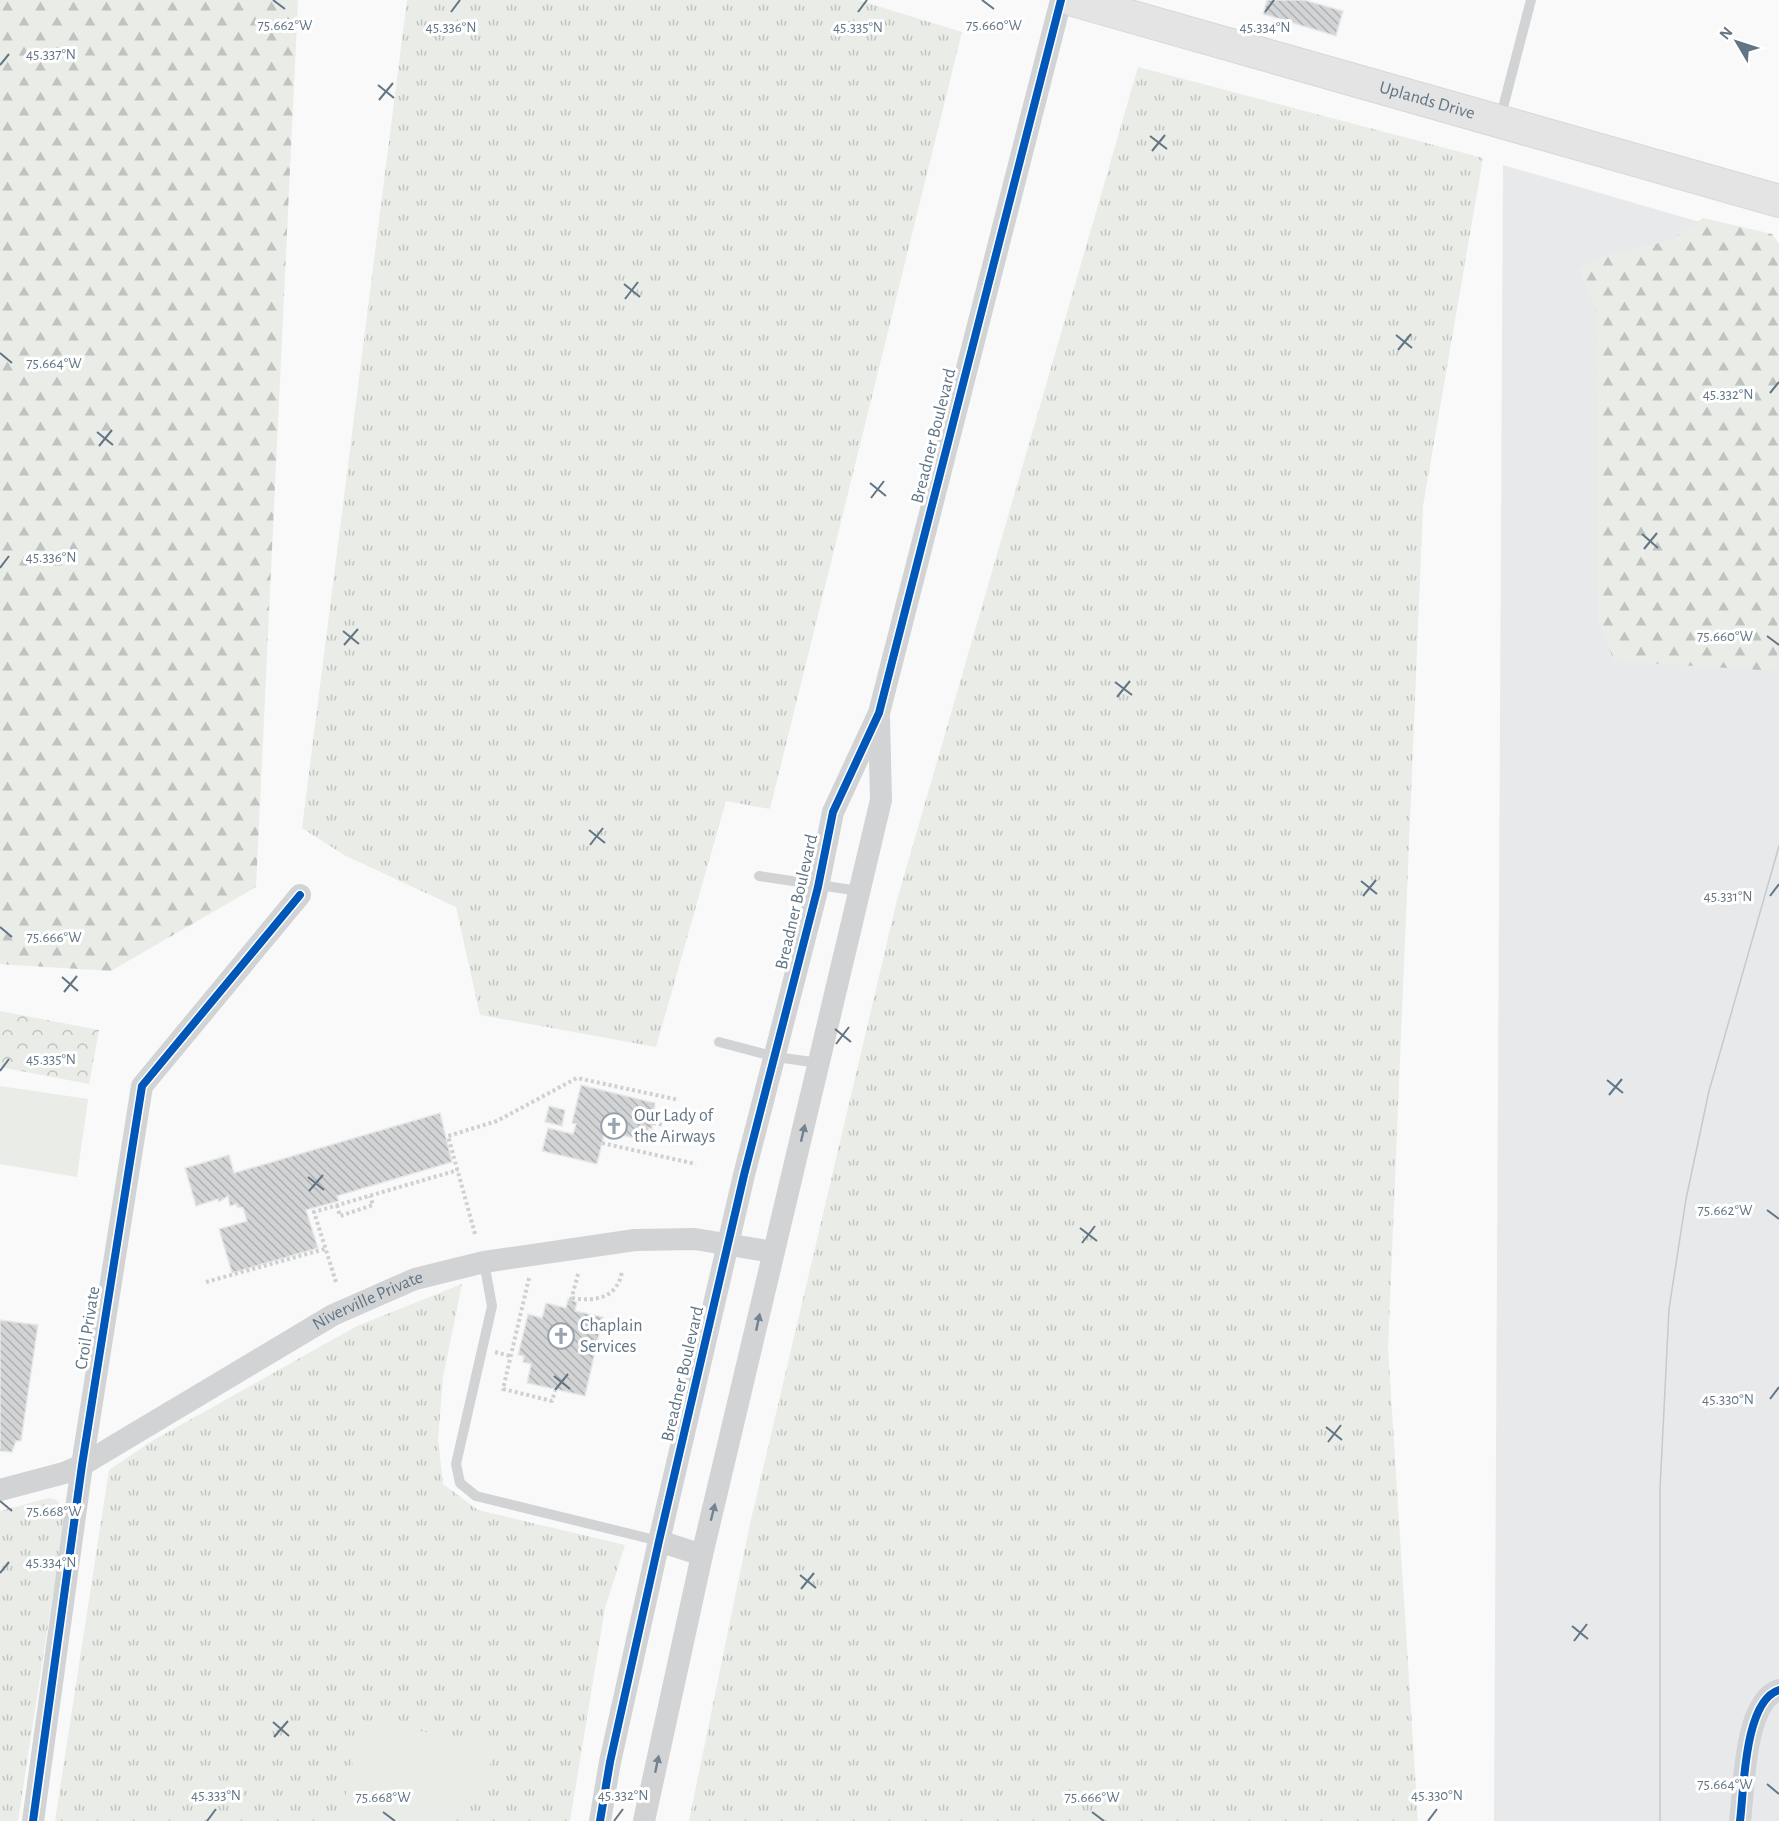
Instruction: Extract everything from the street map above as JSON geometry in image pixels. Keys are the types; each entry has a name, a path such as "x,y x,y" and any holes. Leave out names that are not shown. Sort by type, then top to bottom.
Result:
{"main road":[{"name":"Uplands Drive","path":"1073,0 1779,201"}],"street":[{"name":"Breadner Boulevard","path":"600,1821 610,1762 659,1541 730,1244 744,1175 818,886 833,812 879,713 1061,0"},
{"name":"Breadner Boulevard","path":"644,1821 702,1555 881,800 879,713"},
{"name":"Croil Private","path":"33,1821 82,1465 142,1086 300,895"},
{"name":"Niverville Private","path":"0,1490 64,1473 82,1465 333,1315 415,1279 484,1262 635,1240 695,1239 773,1252"},
{"path":"659,1541 702,1555"},
{"path":"1740,1821 1751,1726 1762,1706 1779,1690"}],"lane":[{"path":"1499,123 1531,0"},
{"path":"759,876 859,891"},
{"path":"719,1042 776,1057 819,1063"},
{"path":"484,1262 492,1306 456,1464 460,1483 476,1496 659,1541"}],"path":[{"path":"475,1234 448,1136 497,1121 577,1078 679,1100"},
{"path":"653,1123 664,1125"},
{"path":"602,1143 696,1164"},
{"path":"336,1282 314,1212 458,1170"},
{"path":"337,1205 340,1216 374,1205 370,1196"},
{"path":"206,1282 325,1249"},
{"path":"578,1274 572,1299 588,1301 601,1299 614,1290 622,1271"},
{"path":"529,1278 503,1389 552,1401 555,1391"}],"shaded area":[{"path":"1503,165 1779,245 1779,1821 1494,1821"}],"green space":[{"path":"0,0 298,0 256,887 111,971 0,964"},
{"path":"407,0 858,0 962,32 770,809 726,801 656,1047 480,1015 456,907 344,855 302,828"},
{"path":"1138,67 1483,158 1423,506 1388,1348 1418,1821 689,1821 750,1524 897,900"},
{"path":"1703,218 1772,234 1779,244 1777,671 1614,661 1598,619 1596,309 1579,268 1603,257 1671,240"},
{"path":"0,1011 99,1030 89,1084 0,1067"},
{"path":"0,1086 88,1099 77,1177 0,1164"},
{"path":"462,1284 443,1377 438,1440 443,1484 478,1510 625,1545 605,1608 570,1821 55,1821 109,1470 152,1441 357,1326"},
{"path":"49,1498 57,1500 65,1514 18,1821 0,1821 0,1511"},
{"path":"362,1720 495,1745 493,1757 485,1777 473,1796 449,1821 340,1821"}],"building":[{"path":"1267,0 1304,0 1343,11 1336,36 1263,14"},
{"name":"Our Lady of the Airways","path":"581,1085 655,1103 652,1129 649,1128 646,1141 605,1131 597,1164 542,1151 548,1128 573,1134 576,1124 572,1123"},
{"path":"549,1106 565,1110 562,1126 545,1122"},
{"path":"440,1113 452,1162 337,1196 339,1201 306,1210 318,1248 232,1273 219,1229 247,1221 243,1208 237,1207 237,1204 230,1206 228,1196 219,1202 218,1199 196,1206 185,1168 229,1155 234,1173"},
{"name":"Chaplain Services","path":"568,1299 577,1302 575,1311 603,1317 585,1396 527,1383 531,1364 523,1362 524,1356 518,1355 528,1314 542,1318 546,1303 566,1308"},
{"path":"0,1320 38,1325 21,1441 16,1441 12,1452 0,1451"}],"tram line":[{"path":"1660,1821 1660,1489 1669,1309 1686,1199 1709,1091 1779,846"}],"cycle path":[{"path":"600,1821 610,1762 659,1541 744,1175 818,887 833,812 879,713 1061,0"},
{"path":"33,1821 82,1465 142,1086 300,895"},
{"path":"1740,1821 1752,1728 1767,1698 1779,1690"}],"place":[{"name":"Our Lady of the Airways","path":"614,1126"},
{"name":"Chaplain Services","path":"561,1336"}]}
